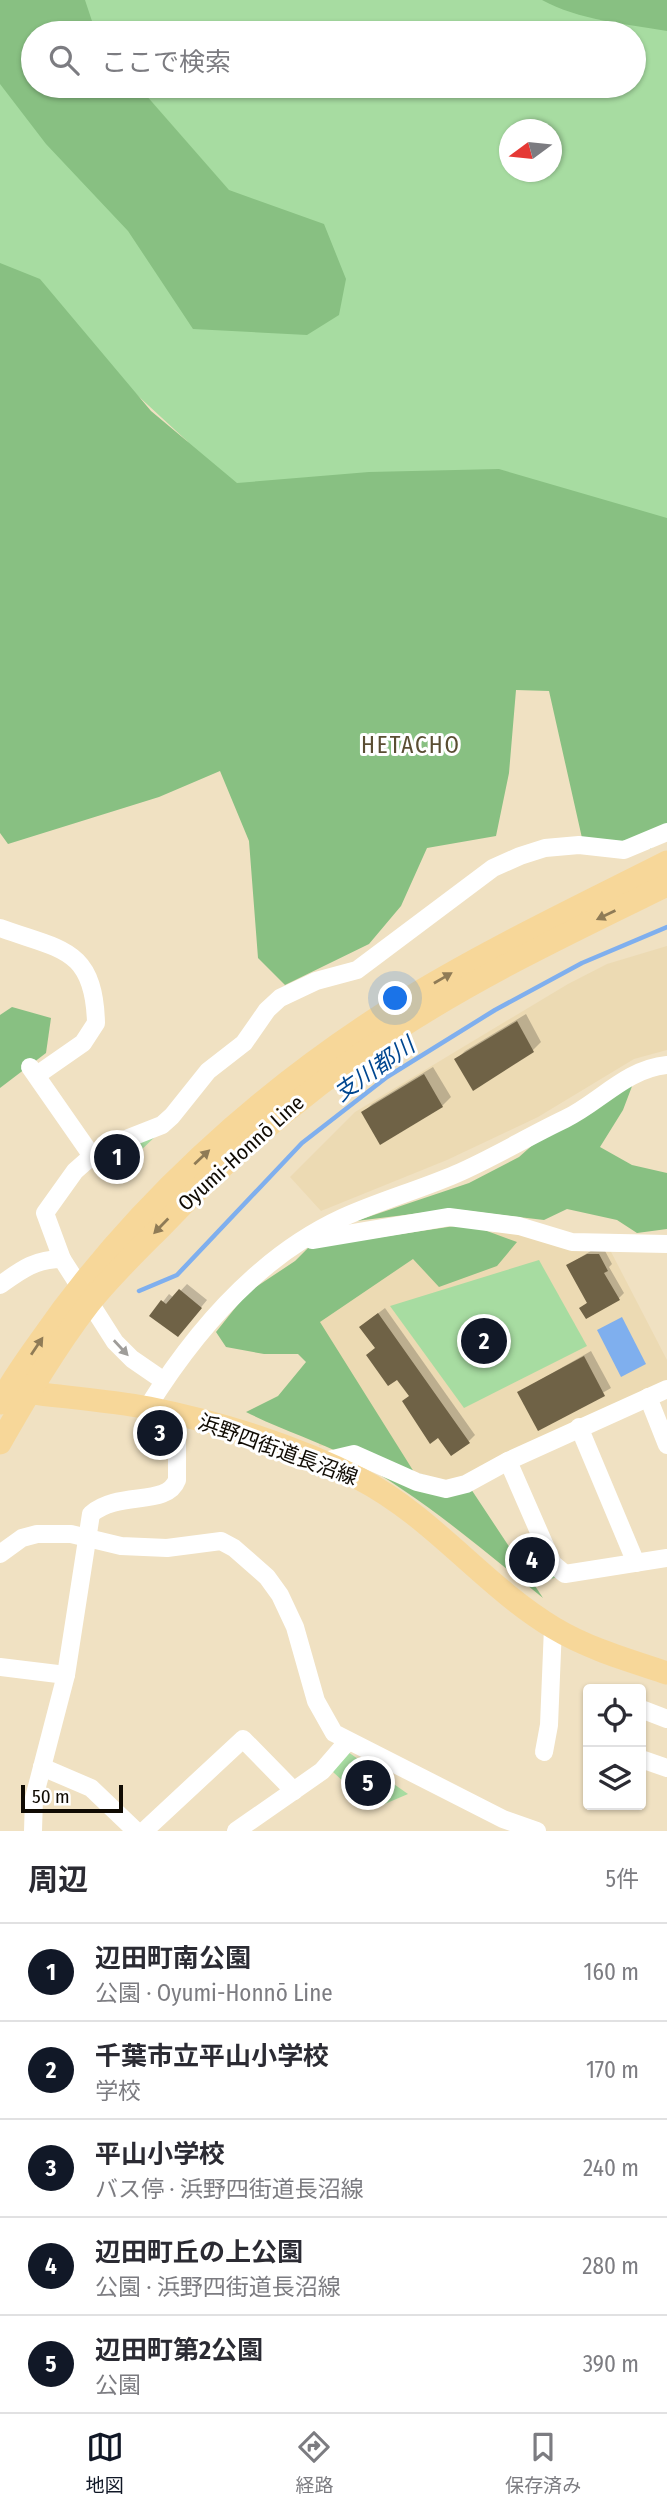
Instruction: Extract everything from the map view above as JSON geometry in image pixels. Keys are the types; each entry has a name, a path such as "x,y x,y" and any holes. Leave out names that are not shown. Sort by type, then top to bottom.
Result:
{"main road":[{"name":"Oyumi-Honnō Line","path":"0,1443 9,1393 158,1198 209,1150 282,1088 393,1008 486,953 667,862"},
{"name":"Oyumi-Honnō Line","path":"84,1294 261,1130 336,1071 397,1029 487,976 667,885"},
{"name":"浜野四街道長沼線","path":"9,1393 147,1408 253,1437 320,1462 361,1480 401,1506 520,1604 553,1627 604,1653 667,1673"}],"street":[{"path":"164,1381 132,1359 115,1342 62,1259 45,1213 75,1171 106,1147 162,1125 208,1071 244,1044 267,1010 280,998 316,981 357,970 493,868 545,848 579,845 624,850 667,832"},
{"path":"0,928 72,954 86,974 96,1023 83,1043 33,1070 92,1156"},
{"path":"147,1408 164,1381 240,1288 301,1242 383,1200 456,1174 569,1117 630,1075 667,1065"},
{"path":"301,1242 449,1217 519,1226 572,1242 667,1244"},
{"path":"0,1285 27,1265 45,1259 62,1259"},
{"path":"320,1462 354,1454 417,1482 446,1489 466,1484 579,1427 667,1389"},
{"path":"648,1398 667,1445"},
{"path":"33,1831 34,1798 66,1675 91,1514 112,1500 162,1495 174,1488 177,1480 177,1415"},
{"path":"579,1427 636,1563"},
{"path":"508,1461 553,1564 565,1574 667,1558"},
{"path":"0,1554 22,1538 37,1534 71,1534 121,1546 167,1548 221,1541 234,1548 267,1577 280,1595 295,1627 324,1720 334,1733 498,1825 537,1831"},
{"path":"544,1752 549,1725 553,1627"},
{"path":"0,1667 66,1675"},
{"path":"646,1711 667,1719"},
{"path":"144,1831 243,1739 294,1791"},
{"path":"236,1831 322,1771 348,1741"},
{"path":"646,1761 667,1768"},
{"path":"43,1768 91,1788 136,1831"}],"shaded area":[{"path":"667,946 667,1050 634,1059 538,1117 447,1160 321,1211 290,1177 355,1112 568,984 607,964"},
{"path":"519,1229 608,1246 667,1360 667,1381 452,1485 421,1476 347,1443 319,1446 329,1398 305,1322 392,1247"}],"green space":[{"path":"0,0 667,0 667,543 223,492 187,441 22,289 0,286"},
{"path":"0,0 85,0 92,21 21,21 21,98 148,98 229,190 324,224 346,279 339,315 307,335 193,329 128,231 46,144 0,84"},
{"path":"542,0 667,0 667,31 646,28 646,21 608,21 556,7"},
{"path":"0,263 40,279 151,411 237,483 369,472 499,469 667,518 667,837 650,849 582,838 549,691 516,690 509,773 496,836 427,848 401,906 369,944 285,985 258,958 249,841 220,771 159,797 8,844 0,833"},
{"path":"12,1007 51,1018 46,1053 0,1088 0,1015"},
{"path":"634,1081 623,1110 600,1147 632,1165 667,1173 667,1229 637,1233 617,1220 567,1209 544,1220 453,1209 356,1221 469,1183 519,1157 570,1112"},
{"path":"162,1130 110,1180 94,1161"},
{"path":"468,1224 517,1242 497,1266 439,1287 413,1259 320,1322 414,1472 471,1489 543,1598 449,1523 375,1472 349,1457 246,1412 278,1396 306,1362 298,1354 264,1354 226,1347 216,1332 247,1293 295,1261 308,1248"},
{"path":"539,1260 587,1346 464,1408 390,1306"},
{"path":"542,1537 557,1577 537,1584 521,1564 508,1555"},
{"path":"348,1752 408,1794 373,1809 332,1771"}],"water":[{"path":"622,1317 646,1364 621,1377 597,1330"}],"building":[{"path":"517,1021 534,1052 473,1091 454,1059"},
{"path":"424,1074 443,1107 380,1145 361,1112"},
{"path":"587,1254 599,1254 608,1271 604,1273 620,1300 586,1319 579,1308 587,1303 566,1265"},
{"path":"179,1289 202,1308 178,1337 149,1316 161,1300 166,1304"},
{"path":"378,1313 470,1443 451,1456 438,1438 430,1444 402,1401 409,1396 397,1380 388,1386 366,1355 375,1348 359,1327"},
{"path":"584,1356 605,1396 538,1431 517,1392"}],"waterway":[{"name":"支川都川","path":"139,1291 177,1275 302,1143 387,1077 495,1010 582,963 667,927"}],"place":[{"name":"辺田町南公園","path":"117,1157"},
{"name":"千葉市立平山小学校","path":"484,1341"},
{"name":"平山小学校","path":"160,1433"},
{"name":"辺田町丘の上公園","path":"532,1560"},
{"name":"辺田町第2公園","path":"368,1783"}],"district":[{"name":"HETACHO","path":"411,745"}]}
